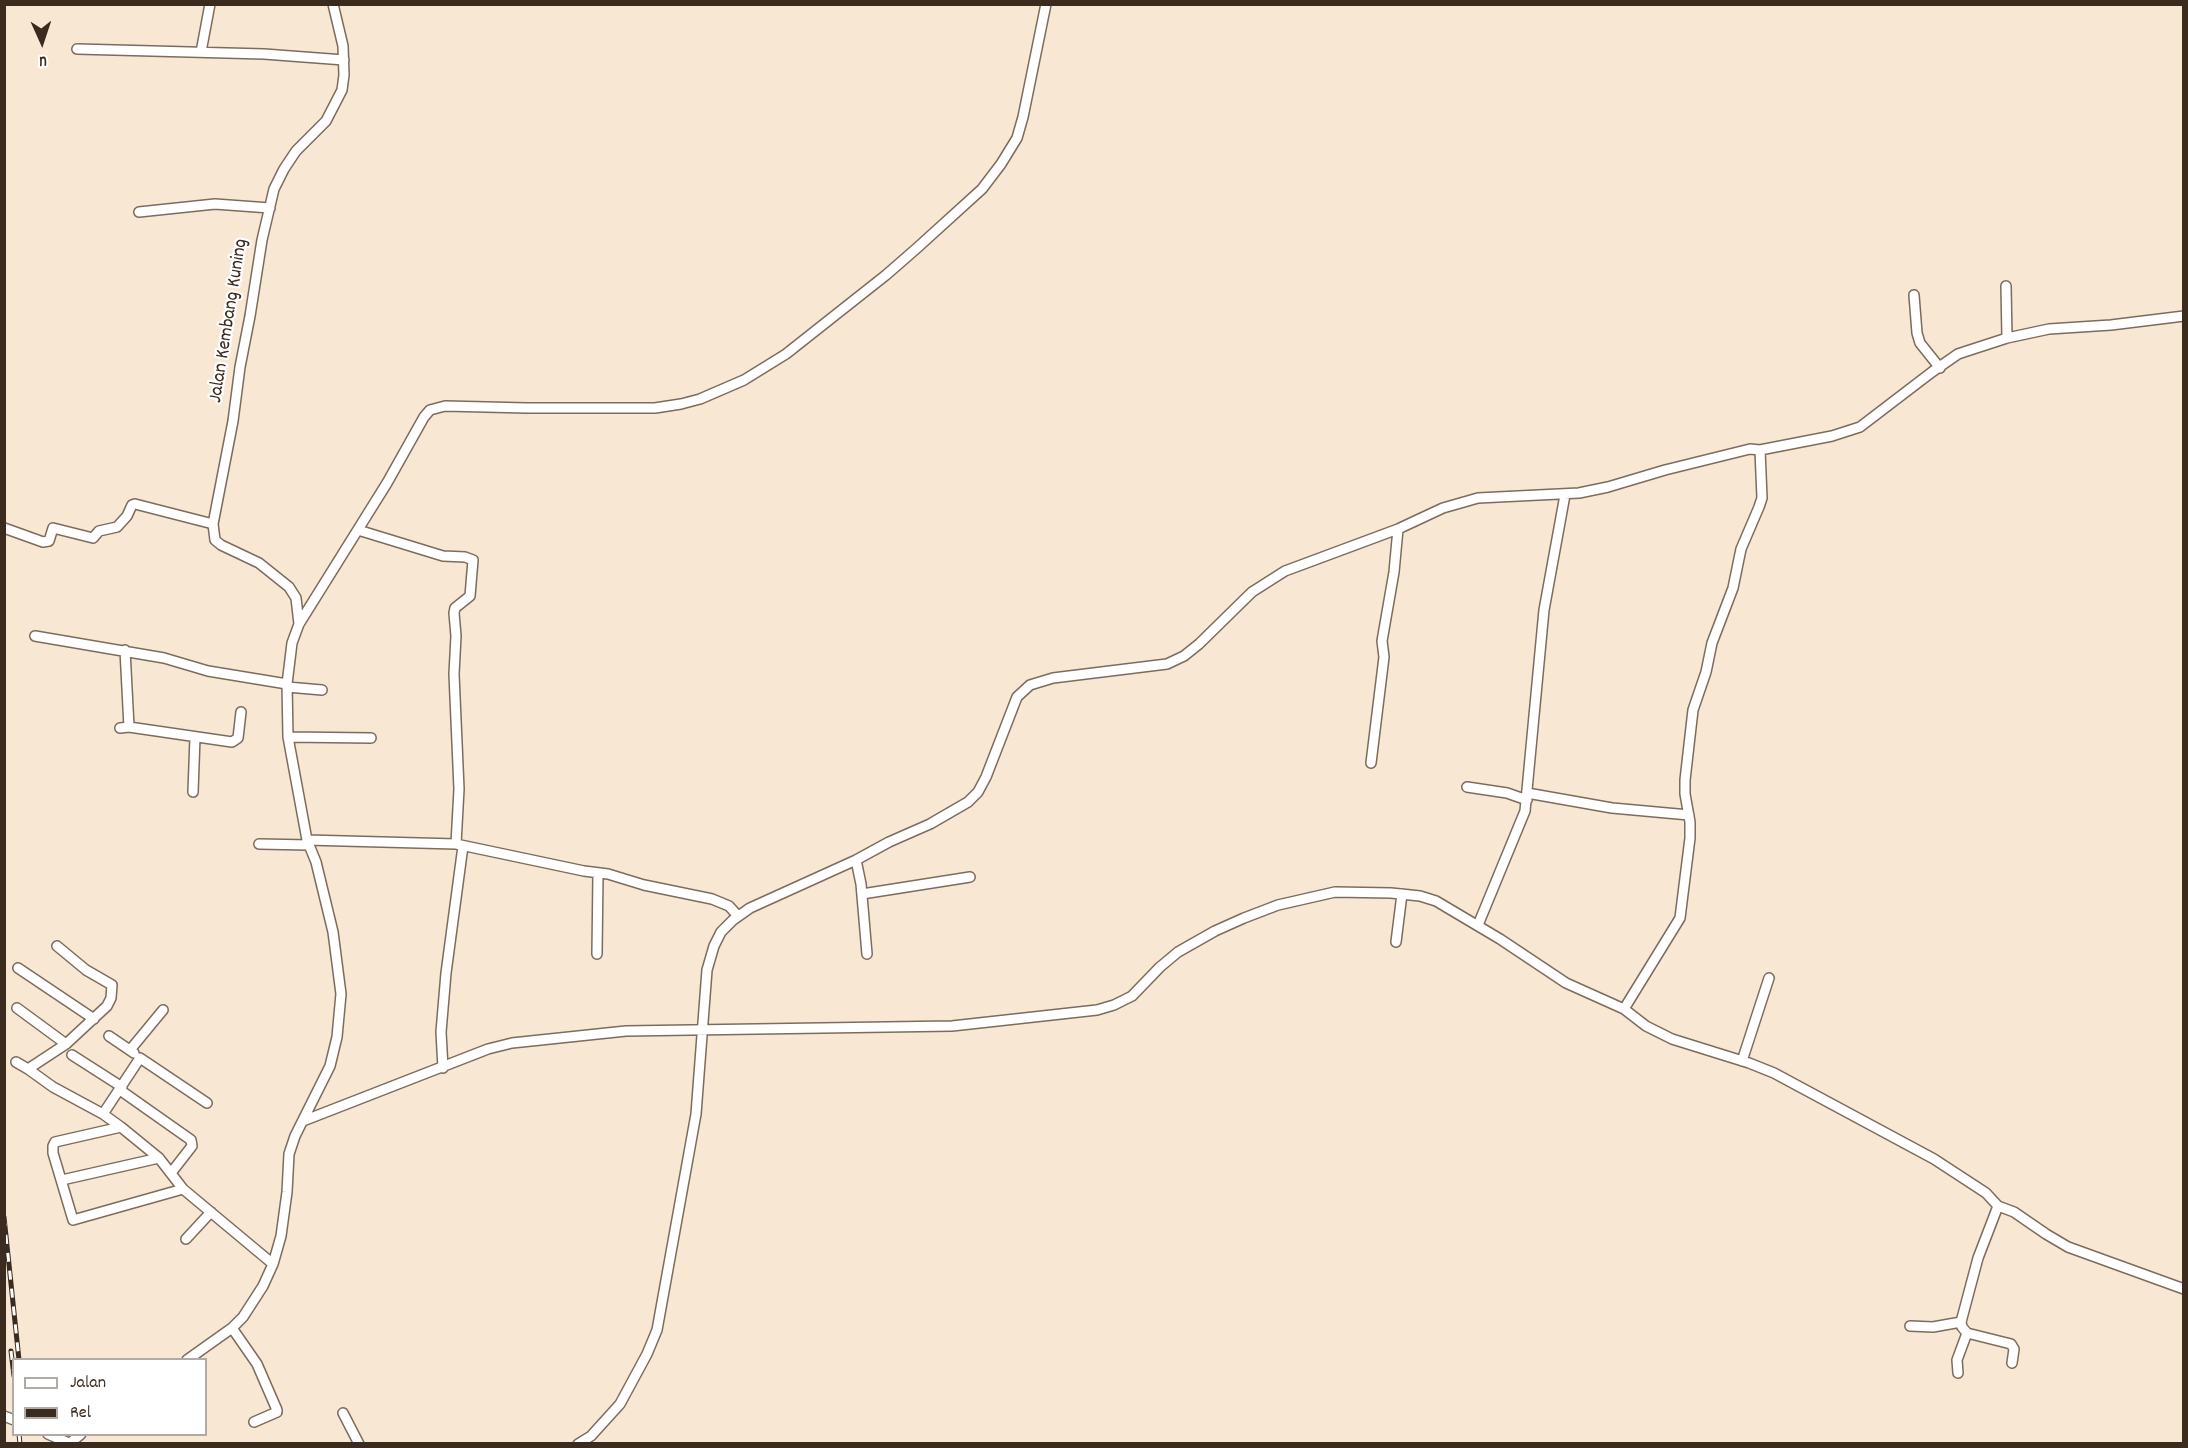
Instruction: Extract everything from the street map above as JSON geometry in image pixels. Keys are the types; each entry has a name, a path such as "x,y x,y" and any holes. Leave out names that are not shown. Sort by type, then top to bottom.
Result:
{"street":[{"path":"201,52 210,4"},
{"name":"Jalan Kembang Kuning","path":"213,524 233,421 261,240 274,189 296,151 326,121 342,90 344,60 333,4"},
{"path":"188,1358 232,1328 255,1300 273,1264 284,1214 289,1154 326,1077 334,1052 341,994 333,932 326,898 308,843 288,737 287,686 292,643 299,624 393,473 424,417 430,410 461,406 655,408 681,404 700,399 744,380 786,354 871,288 982,189 1017,138 1046,4"},
{"path":"77,49 286,55 344,60"},
{"path":"139,212 215,204 270,208"},
{"path":"2006,286 2007,338"},
{"path":"1914,295 1920,343 1940,368"},
{"path":"578,1443 591,1436 620,1404 657,1330 696,1114 704,994 710,957 722,932 750,908 856,860 954,812 968,802 978,792 986,777 1017,697 1030,685 1053,678 1167,664 1184,656 1199,644 1263,584 1296,566 1398,529 1443,508 1478,498 1565,495 1608,487 1750,449 1760,450 1832,436 1860,427 1958,354 2007,338 2049,329 2111,325 2184,316"},
{"path":"1624,1009 1680,918 1688,870 1689,815 1685,780 1693,710 1706,672 1712,643 1733,588 1741,549 1762,498 1760,450"},
{"path":"1478,926 1525,812 1544,610 1565,495"},
{"path":"4,528 43,542 49,541 53,528 93,537 99,531 117,526 126,518 132,505 135,504 213,524 215,540 221,545 259,563 289,587 296,598 299,624"},
{"path":"1371,763 1384,657 1382,641 1394,572 1398,529"},
{"path":"358,530 437,555 473,560 470,596 455,608 454,613 456,636 453,674 459,789 459,845 441,1032 443,1068"},
{"path":"35,636 125,650 222,674 322,690"},
{"path":"125,650 125,728 218,741 236,741 241,712"},
{"path":"193,792 195,737"},
{"path":"288,737 371,738"},
{"path":"1467,787 1612,808 1689,815"},
{"path":"259,844 459,845 608,874 668,891 721,902 729,906 738,916"},
{"path":"856,860 862,894 867,954"},
{"path":"597,954 598,873"},
{"path":"862,894 970,877"},
{"path":"303,1121 488,1049 512,1042 626,1031 952,1026 1097,1010 1132,996 1160,966 1194,942 1278,905 1335,892 1402,894 1436,901 1566,983 1624,1009 1646,1026 1672,1040 1743,1061 1774,1073 1934,1159 1986,1193 1998,1206 2014,1212 2068,1247 2184,1288"},
{"path":"1396,942 1402,894"},
{"path":"28,1069 66,1044 94,1019 111,998 112,985 86,970 57,946"},
{"path":"18,968 94,1019"},
{"path":"1743,1061 1769,978"},
{"path":"17,1008 66,1044"},
{"path":"129,1050 163,1010"},
{"path":"109,1036 207,1103"},
{"path":"72,1055 191,1140 192,1146 171,1173"},
{"path":"103,1114 140,1058"},
{"path":"15,1062 121,1127 159,1158 183,1188 273,1264"},
{"path":"121,1127 56,1142 52,1149 74,1221 183,1188"},
{"path":"62,1180 159,1158"},
{"path":"1998,1206 1978,1258 1961,1322 1967,1333 2011,1344 2014,1349 2012,1364"},
{"path":"186,1239 211,1212"},
{"path":"1910,1326 1933,1327 1961,1322"},
{"path":"232,1328 257,1364 277,1410 254,1422"},
{"path":"1958,1373 1957,1360 1967,1333"},
{"path":"343,1413 360,1443"},
{"path":"53,1436 70,1443"}],"railway":[{"path":"4,1217 19,1358"},
{"path":"11,1351 12,1359"},
{"path":"19,1436 20,1444"}]}
